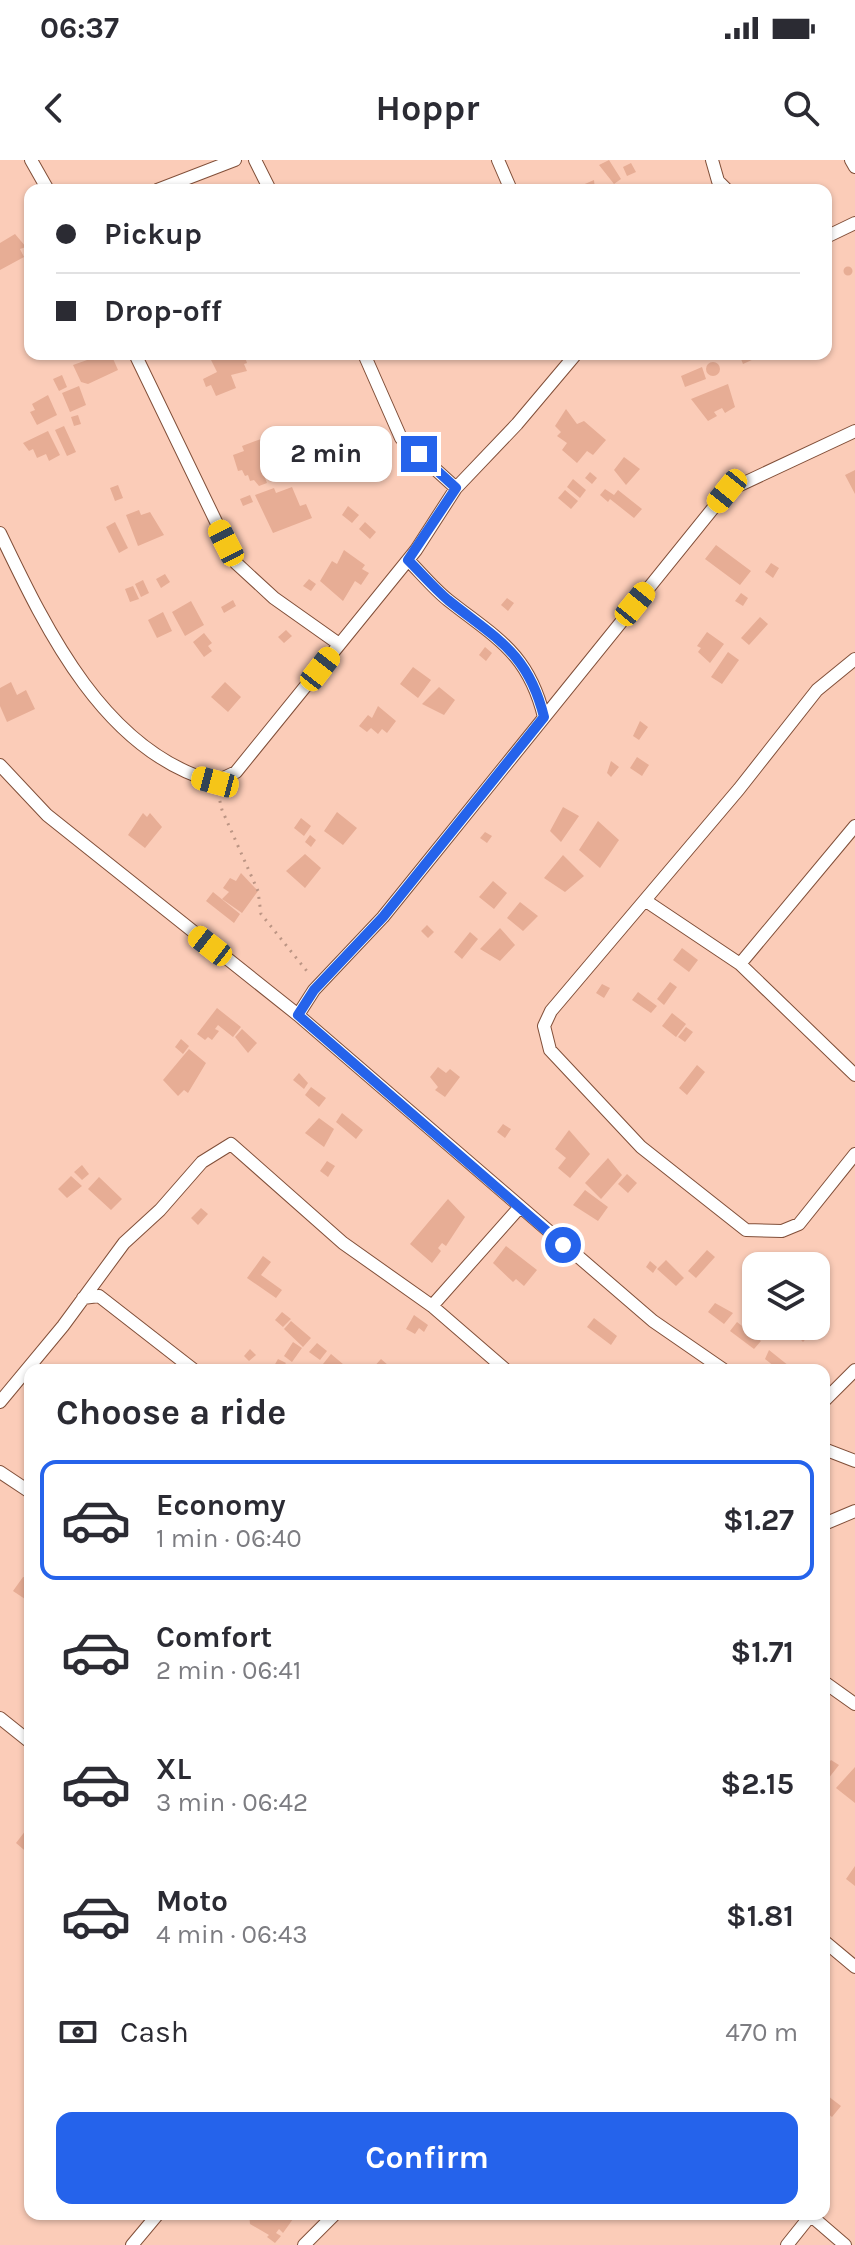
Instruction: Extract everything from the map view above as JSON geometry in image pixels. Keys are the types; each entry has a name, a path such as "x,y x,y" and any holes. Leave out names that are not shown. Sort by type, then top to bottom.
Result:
{"street":[{"path":"31,160 45,184"},
{"path":"173,184 235,160"},
{"path":"255,160 267,184"},
{"path":"498,160 508,184"},
{"path":"712,160 721,184"},
{"path":"851,160 855,167"},
{"path":"832,234 855,223"},
{"path":"138,360 236,563 274,598 339,644"},
{"path":"367,360 401,438 456,488"},
{"path":"0,533 96,702 153,753 189,775 215,782 236,772 408,560 456,488 517,424 571,360"},
{"path":"298,1015 314,990 383,917 727,491 855,431"},
{"path":"408,560 447,599 493,631 525,668 538,693 544,717"},
{"path":"855,659 817,690 646,901 551,1011 544,1026 550,1050 641,1147 746,1230 782,1231 799,1224 855,1154"},
{"path":"0,765 47,815 298,1015 653,1321 715,1364"},
{"path":"740,964 855,826"},
{"path":"646,901 740,964 855,1075"},
{"path":"30,1364 124,1243 202,1162 231,1144 343,1243 432,1306 499,1364"},
{"path":"432,1306 519,1208"},
{"path":"83,1298 99,1296 120,1309 187,1364"},
{"path":"830,1395 855,1370"},
{"path":"0,1402 24,1372"},
{"path":"830,1451 855,1461"},
{"path":"0,1472 24,1488"},
{"path":"830,1521 855,1511"},
{"path":"830,1686 855,1704"},
{"path":"0,1718 24,1737"},
{"path":"830,1946 855,1967"},
{"path":"132,2245 153,2220"},
{"path":"304,2245 329,2220"},
{"path":"787,2245 806,2220"},
{"path":"817,2220 845,2245"}],"path":[{"path":"215,782 222,810 258,891 261,914 308,969 314,990"}],"building":[{"path":"609,160 621,179 614,184 599,165"},
{"path":"631,163 636,172 627,176 623,167"},
{"path":"15,234 24,245 20,249 24,257 0,270 0,243"},
{"path":"848,266 853,271 848,276 843,271"},
{"path":"87,360 114,360 118,370 88,384 81,382 73,365"},
{"path":"211,360 246,360 247,371 231,375 236,388 216,396 211,385 206,387 203,379 217,372"},
{"path":"713,362 720,369 713,376 706,369"},
{"path":"702,367 706,379 685,387 681,376"},
{"path":"62,375 67,387 59,391 53,379"},
{"path":"728,384 735,407 725,413 722,408 714,412 717,416 708,421 691,399"},
{"path":"79,386 86,405 70,412 62,393"},
{"path":"48,395 57,415 37,425 30,412 35,410 32,404"},
{"path":"566,409 577,424 584,421 606,440 593,455 587,451 577,463 562,450 567,443 557,436 561,432 555,426"},
{"path":"78,415 81,424 74,426 71,417"},
{"path":"64,426 76,452 67,456 55,430"},
{"path":"48,431 60,455 49,461 46,454 37,458 33,449 29,451 23,443"},
{"path":"261,439 265,449 276,445 278,451 284,449 293,474 281,478 279,473 265,478 267,483 259,486 254,480 250,481 242,470 238,471 233,455 244,451 242,446"},
{"path":"624,457 640,469 626,485 614,470"},
{"path":"855,470 855,494 845,475"},
{"path":"590,472 597,478 592,484 585,478"},
{"path":"573,479 586,490 580,498 567,487"},
{"path":"118,485 123,498 115,501 110,488"},
{"path":"292,487 300,506 306,504 312,518 273,533 255,495 274,488 276,493"},
{"path":"605,489 614,495 618,490 642,509 634,518 600,495"},
{"path":"565,490 578,501 571,509 558,498"},
{"path":"250,495 253,502 243,506 240,499"},
{"path":"348,506 359,515 352,523 342,515"},
{"path":"139,510 141,515 150,512 164,535 138,546 126,515"},
{"path":"115,522 128,548 119,553 106,527"},
{"path":"365,522 376,532 370,539 359,529"},
{"path":"716,545 751,571 740,585 705,559"},
{"path":"344,550 365,565 362,569 369,573 361,585 355,581 343,601 320,581 332,561 337,564"},
{"path":"771,563 779,568 773,578 765,572"},
{"path":"165,574 170,582 161,588 156,579"},
{"path":"309,579 316,584 311,591 303,586"},
{"path":"143,580 149,593 141,597 135,584"},
{"path":"133,586 139,599 130,602 125,589"},
{"path":"741,593 748,598 743,606 735,601"},
{"path":"507,598 514,603 508,611 501,605"},
{"path":"233,600 236,606 224,613 221,607"},
{"path":"191,601 204,625 185,636 172,612"},
{"path":"163,612 172,631 157,638 148,620"},
{"path":"760,617 768,624 749,645 741,638"},
{"path":"286,630 292,636 284,643 278,637"},
{"path":"707,632 724,644 710,663 698,652 701,648 697,646"},
{"path":"204,633 212,643 208,646 212,651 204,657 193,642"},
{"path":"485,647 492,653 486,661 479,655"},
{"path":"728,652 739,660 722,684 711,677"},
{"path":"413,667 431,680 418,698 400,684"},
{"path":"11,682 17,695 26,690 35,709 7,722 0,706 0,688"},
{"path":"225,682 241,697 228,712 211,697"},
{"path":"439,687 455,700 444,715 422,704"},
{"path":"378,706 396,721 387,733 382,729 378,734 371,728 367,732 359,726 368,715 372,718"},
{"path":"640,721 648,727 639,740 633,736"},
{"path":"637,757 649,765 642,776 630,768"},
{"path":"611,761 619,767 611,777 607,773"},
{"path":"563,807 579,816 561,842 550,831"},
{"path":"337,812 357,828 343,845 324,831"},
{"path":"143,813 147,817 150,813 162,827 145,848 128,835"},
{"path":"301,818 311,826 304,836 294,828"},
{"path":"598,821 619,840 600,868 579,850"},
{"path":"485,832 492,836 487,843 480,838"},
{"path":"310,835 316,840 311,847 305,842"},
{"path":"305,854 321,868 305,888 286,871"},
{"path":"563,855 584,876 565,892 544,878"},
{"path":"241,873 258,891 242,913 222,899 229,892 223,888 230,878 236,881"},
{"path":"493,881 507,893 494,909 479,897"},
{"path":"213,892 240,914 234,923 206,901"},
{"path":"520,902 538,916 523,931 507,918"},
{"path":"427,925 434,932 428,938 421,931"},
{"path":"500,928 515,945 500,961 480,949"},
{"path":"470,932 478,939 462,959 454,952"},
{"path":"682,948 698,960 689,972 673,960"},
{"path":"670,982 677,987 664,1005 657,999"},
{"path":"602,984 610,988 604,998 596,993"},
{"path":"638,992 657,1006 651,1013 632,1000"},
{"path":"217,1008 241,1027 233,1037 218,1025 215,1029 219,1031 212,1040 208,1037 205,1040 197,1034"},
{"path":"672,1013 686,1024 676,1037 662,1026"},
{"path":"686,1027 693,1032 685,1042 678,1037"},
{"path":"242,1029 257,1043 248,1053 235,1037"},
{"path":"181,1039 189,1046 183,1054 175,1047"},
{"path":"189,1049 206,1063 188,1093 184,1090 178,1096 163,1080"},
{"path":"697,1065 705,1072 687,1095 679,1088"},
{"path":"438,1067 446,1073 450,1069 460,1077 445,1097 435,1090 438,1087 430,1077"},
{"path":"299,1073 308,1083 304,1089 293,1080"},
{"path":"311,1087 326,1098 319,1107 305,1095"},
{"path":"342,1113 363,1130 356,1139 336,1122"},
{"path":"319,1118 334,1129 324,1147 305,1133"},
{"path":"503,1124 511,1129 505,1138 497,1132"},
{"path":"569,1130 590,1154 570,1178 558,1168 566,1158 555,1149"},
{"path":"608,1158 622,1175 601,1199 585,1183"},
{"path":"327,1161 335,1166 328,1177 320,1171"},
{"path":"82,1165 89,1174 82,1180 74,1172"},
{"path":"627,1174 637,1183 628,1193 618,1184"},
{"path":"71,1176 82,1186 67,1198 58,1189"},
{"path":"99,1177 122,1199 111,1210 88,1189"},
{"path":"585,1190 608,1207 598,1221 573,1205"},
{"path":"448,1199 465,1217 446,1246 442,1243 438,1248 441,1251 432,1263 410,1244"},
{"path":"201,1208 208,1214 198,1225 191,1218"},
{"path":"506,1246 537,1270 524,1286 516,1279 513,1282 493,1263"},
{"path":"707,1250 715,1257 696,1278 688,1271"},
{"path":"263,1256 271,1262 261,1275 282,1290 276,1298 247,1278"},
{"path":"666,1260 684,1278 676,1286 657,1269"},
{"path":"650,1261 657,1267 653,1273 646,1267"},
{"path":"715,1303 733,1313 724,1324 708,1312"},
{"path":"282,1312 291,1319 283,1327 275,1320"},
{"path":"414,1315 428,1325 424,1332 419,1328 415,1334 406,1329"},
{"path":"594,1318 617,1336 611,1345 587,1327"},
{"path":"291,1321 311,1338 303,1347 284,1329"},
{"path":"737,1322 742,1326 742,1340 730,1331"},
{"path":"742,1340 760,1340 754,1349"},
{"path":"293,1342 302,1348 292,1362 284,1356"},
{"path":"317,1343 327,1351 320,1360 309,1352"},
{"path":"250,1349 256,1355 249,1361 244,1356"},
{"path":"769,1350 786,1364 771,1364 765,1359"},
{"path":"331,1354 343,1364 323,1364"},
{"path":"23,1577 24,1577 24,1598 13,1591"},
{"path":"830,1761 839,1765 830,1776"},
{"path":"855,1767 855,1803 836,1788"},
{"path":"24,1833 24,1850 16,1843"},
{"path":"855,1866 855,1886 846,1879"},
{"path":"830,2098 841,2106 832,2117 830,2116"},
{"path":"250,2220 292,2220 283,2233 279,2229 276,2233 281,2236 275,2243 267,2237 269,2235 250,2224"}],"route":[{"path":"419,454 456,488 408,560 447,599 493,631 525,668 538,693 544,717 383,917 314,990 298,1015 563,1245"}]}
